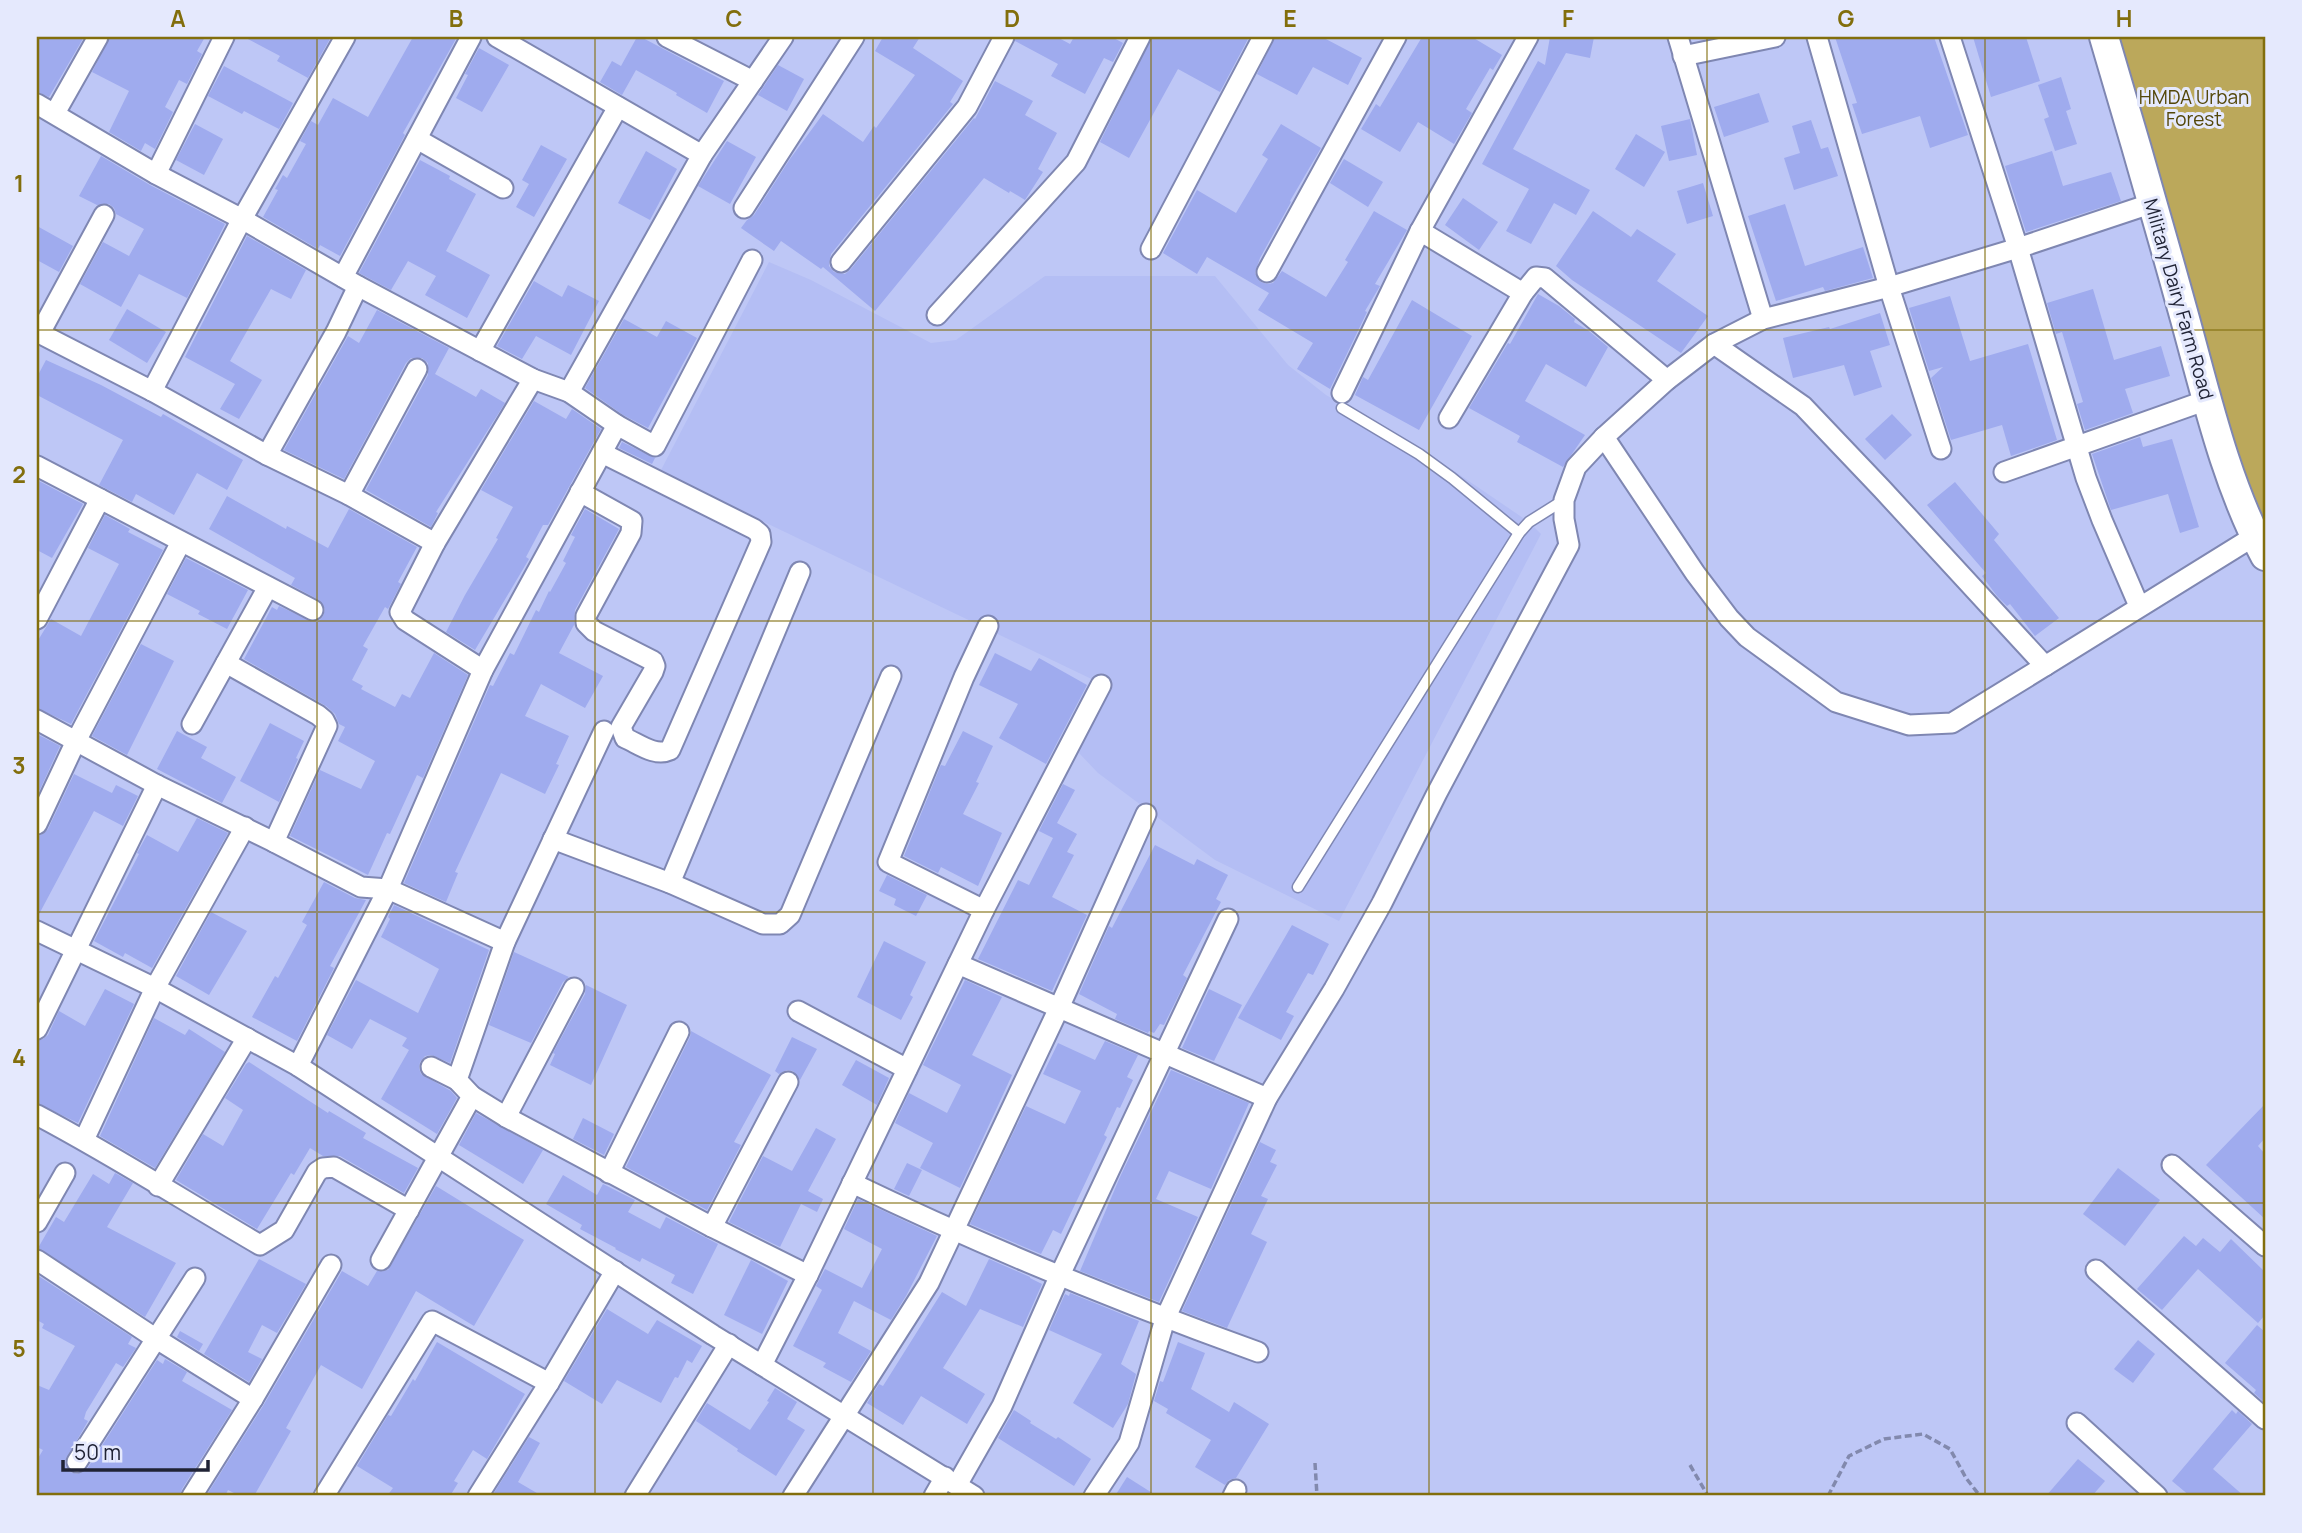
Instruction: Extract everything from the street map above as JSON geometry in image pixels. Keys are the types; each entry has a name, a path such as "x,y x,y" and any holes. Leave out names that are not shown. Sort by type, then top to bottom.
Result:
{"main road":[{"name":"Military Dairy Farm Road","path":"2104,37 2207,400 2242,510 2259,546"}],"street":[{"path":"55,113 99,37"},
{"path":"156,174 224,37"},
{"path":"152,391 242,219 345,37"},
{"path":"267,455 336,331 351,282 417,139 471,37"},
{"path":"497,37 702,155"},
{"path":"667,37 753,81"},
{"path":"569,392 702,155 783,37"},
{"path":"744,208 854,37"},
{"path":"841,262 967,107 1004,37"},
{"path":"937,315 1076,162 1140,37"},
{"path":"1151,249 1263,37"},
{"path":"1268,272 1396,37"},
{"path":"1342,401 1420,231 1528,37"},
{"path":"1678,37 1763,319"},
{"path":"1683,56 1775,37"},
{"path":"1817,37 1889,287 1941,449"},
{"path":"1950,37 2018,248 2085,478 2139,606"},
{"path":"37,104 156,174 242,219 351,282 533,379 569,392 617,425 656,446 752,260"},
{"path":"480,351 618,107"},
{"path":"417,139 503,188"},
{"path":"1094,1496 1129,1443 1165,1319 1267,1098 1334,989 1382,903 1437,793 1569,545 1564,500 1577,467 1604,437 1667,380 1714,344 1763,319 1889,287 2153,203"},
{"path":"104,215 39,333 152,391 267,455 349,495 435,543"},
{"path":"1420,231 1523,293"},
{"path":"1449,418 1523,293 1536,277 1545,278 1667,380"},
{"path":"1714,344 1803,406 2045,666"},
{"path":"349,495 417,369"},
{"path":"483,670 405,620 400,612 435,543 533,379"},
{"path":"2004,472 2207,400"},
{"path":"298,1066 388,889 483,670 617,425"},
{"path":"1604,437 1695,573 1747,637 1836,702 1909,724 1952,723 2139,606 2259,546"},
{"path":"580,492 632,521 631,533 586,616 586,623 594,631 653,661 653,672 621,727 625,738 658,753 664,753 670,750 761,542 760,534 602,453"},
{"path":"37,466 313,610"},
{"path":"37,619 100,499"},
{"path":"37,824 76,741 181,542"},
{"path":"670,883 800,572"},
{"path":"191,724 268,587"},
{"path":"984,910 888,862 964,677 988,626"},
{"path":"226,663 313,713 324,720 327,726 274,842"},
{"path":"553,839 670,883 763,924 780,924 790,915 891,676"},
{"path":"762,1365 984,910 1101,685"},
{"path":"37,720 157,785 361,887 388,889 505,943"},
{"path":"457,1080 505,943 604,731"},
{"path":"37,1028 157,785"},
{"path":"793,1496 929,1283 1059,1008 1146,814"},
{"path":"84,1140 155,988 245,827"},
{"path":"934,1496 951,1481 1002,1406 1059,1277 1228,919"},
{"path":"37,931 155,988 298,1066 729,1345 974,1496"},
{"path":"958,964 1267,1098"},
{"path":"506,1117 574,988"},
{"path":"798,1012 907,1069"},
{"path":"609,1172 679,1032"},
{"path":"158,1186 247,1038"},
{"path":"431,1068 457,1080 472,1096 506,1117 808,1275"},
{"path":"712,1227 788,1082"},
{"path":"380,1261 472,1096"},
{"path":"37,1115 260,1245 284,1230 317,1172 323,1168 334,1167 409,1210"},
{"path":"2172,1165 2265,1246"},
{"path":"37,1222 65,1173"},
{"path":"852,1183 1059,1277 1258,1352"},
{"path":"37,1260 253,1399"},
{"path":"192,1496 253,1399 331,1265"},
{"path":"2096,1270 2265,1419"},
{"path":"478,1496 550,1383 615,1271"},
{"path":"77,1462 195,1278"},
{"path":"324,1496 432,1321 550,1383"},
{"path":"635,1496 729,1345"},
{"path":"2077,1423 2157,1496"}],"lane":[{"path":"1342,401 1452,478 1519,533"},
{"path":"1298,887 1519,533 1530,522 1564,500"}],"path":[{"path":"1828,1496 1849,1456 1884,1439 1923,1434 1950,1449 1966,1479 1980,1496"},
{"path":"1315,1464 1317,1496"},
{"path":"1690,1465 1708,1496"}],"shaded area":[{"path":"769,262 811,280 931,343 956,340 1045,276 1215,276 1288,365 1326,395 1432,456 1529,522 1541,534 1339,921 1215,860 1098,773 1079,753 1104,685 660,472"}],"green space":[{"name":"HMDA Urban Forest","path":"2101,37 2265,37 2265,552"}],"building":[{"path":"37,37 84,37 49,97 37,92"},
{"path":"110,37 205,37 197,51 202,54 187,84 179,80 165,107 173,112 155,149 145,143 141,151 109,132 129,91 92,72"},
{"path":"244,37 331,37 308,78 277,61 280,56"},
{"path":"413,37 457,37 403,133 405,135 340,256 320,245 318,249 263,217 283,175 287,178 306,144 300,141 311,121 318,125 333,98 368,117"},
{"path":"637,37 724,81 707,113 636,70 622,95 600,82 612,61 621,66"},
{"path":"883,37 920,37 913,48 963,81 950,102 953,104 831,254 829,266 834,272 845,274 850,270 975,119 995,81 1033,101 1025,115 1057,133 1038,169 1043,172 1025,200 984,178 875,311 823,267 821,269 781,241 774,251 741,228 754,215 823,114 863,142 874,126 876,128 915,75 875,51"},
{"path":"1016,37 1057,37 1070,44 1074,37 1112,37 1123,43 1113,62 1104,58 1085,94 1051,76 1058,64 1015,41"},
{"path":"1152,37 1249,37 1220,92 1178,69 1129,158 1100,142"},
{"path":"1275,37 1322,37 1362,58 1348,85 1313,67 1297,95 1257,74"},
{"path":"1422,37 1472,37 1502,55 1493,70 1490,68 1466,109 1472,113 1454,144 1418,122 1400,152 1361,129 1376,104 1380,107"},
{"path":"1550,37 1594,37 1590,58 1566,53 1513,149 1590,190 1576,215 1554,203 1531,244 1506,231 1529,189 1482,164 1538,61 1545,65"},
{"path":"1835,37 1934,37 1968,135 1930,148 1920,116 1862,134 1852,104 1857,103"},
{"path":"1973,37 2026,37 2040,81 1991,97"},
{"path":"479,48 509,65 482,112 456,98"},
{"path":"778,65 804,79 787,111 758,95"},
{"path":"224,66 293,103 279,129 208,96"},
{"path":"2061,77 2071,109 2066,111 2077,144 2055,151 2044,119 2049,117 2038,85"},
{"path":"1759,93 1769,122 1724,137 1714,107"},
{"path":"1690,119 1697,155 1669,161 1661,126"},
{"path":"1811,120 1821,149 1828,147 1838,176 1794,190 1784,158 1800,153 1792,126"},
{"path":"195,124 223,139 204,175 176,160"},
{"path":"1281,124 1321,148 1260,258 1255,273 1261,282 1273,283 1282,271 1326,297 1348,262 1345,260 1374,211 1407,230 1375,284 1380,286 1365,311 1367,312 1330,389 1297,369 1313,343 1258,310 1269,293 1207,257 1197,274 1163,253 1197,190 1236,213 1268,159 1262,155"},
{"path":"1636,134 1665,152 1644,187 1615,169"},
{"path":"727,141 756,157 730,204 698,186"},
{"path":"541,145 567,159 534,217 516,207 529,184 522,180"},
{"path":"646,151 677,169 650,220 618,203"},
{"path":"2052,151 2063,186 2111,172 2121,201 2026,232 2005,166"},
{"path":"101,156 225,224 187,298 139,274 121,307 80,284 103,242 129,256 144,229 116,214 109,204 97,205 79,196"},
{"path":"1344,159 1383,182 1368,207 1330,183"},
{"path":"420,160 476,194 446,251 490,275 467,318 425,295 436,276 408,261 391,290 359,273"},
{"path":"1703,183 1713,216 1687,224 1677,191"},
{"path":"1463,198 1498,222 1479,250 1445,225"},
{"path":"1785,204 1805,266 1863,247 1873,278 1825,291 1823,287 1776,301 1748,216"},
{"path":"1593,211 1631,237 1637,229 1676,254 1657,281 1708,316 1681,353 1572,280 1556,266"},
{"path":"37,226 73,246 59,272 37,260"},
{"path":"247,236 306,270 291,299 271,289 230,361 262,380 239,419 220,409 235,384 185,357"},
{"path":"534,281 562,297 568,285 599,301 571,355 536,336 522,359 497,346"},
{"path":"2093,289 2114,360 2161,346 2170,376 2125,389 2133,413 2085,430 2077,404 2083,402 2062,332 2056,334 2047,303"},
{"path":"1538,294 1559,306 1575,319 1574,322 1608,347 1586,387 1546,364 1525,401 1585,435 1563,467 1517,442 1520,436 1469,408"},
{"path":"1950,296 1970,361 2028,344 2057,440 2011,456 2002,425 1951,440 1931,378 1943,367 1929,371 1909,308"},
{"path":"1412,300 1472,336 1419,430 1355,395 1363,377 1368,380"},
{"path":"127,309 166,332 147,363 109,340"},
{"path":"377,310 449,348 435,374 476,397 481,389 505,403 436,512 438,513 431,527 366,490 428,375 428,363 422,358 411,358 406,363 344,479 284,450 348,336 359,343"},
{"path":"1880,313 1890,345 1870,351 1882,387 1854,396 1844,365 1793,378 1783,338 1829,327 1830,329"},
{"path":"624,319 657,337 666,321 697,338 648,428 623,415 585,388"},
{"path":"46,360 161,417 163,414 243,460 227,490 197,473 174,515 136,494 132,502 99,485 123,440 37,395 37,377"},
{"path":"534,401 566,419 572,409 601,429 548,525 543,525 526,557 529,559 475,650 446,632 513,507 481,490"},
{"path":"1892,414 1912,435 1885,460 1865,439"},
{"path":"2140,437 2143,447 2172,439 2199,527 2180,533 2168,494 2111,510 2092,454"},
{"path":"622,442 655,458 652,464 619,448"},
{"path":"37,480 83,504 52,558 37,550"},
{"path":"1955,482 1999,534 1994,540 2059,618 2035,636 2010,604 2007,606 1997,596 1982,576 1986,573 1927,505"},
{"path":"227,496 286,529 287,526 328,548 349,509 417,547 398,582 401,584 388,609 385,607 363,646 368,649 352,680 363,686 361,689 395,707 402,694 410,698 434,653 468,675 423,778 417,775 368,875 290,836 320,770 361,789 375,761 338,741 345,727 339,724 335,714 326,706 244,659 272,607 277,610 279,606 313,622 319,621 325,609 319,600 291,585 295,578 209,529"},
{"path":"585,509 619,529 575,610 574,625 559,653 603,676 585,708 541,684 525,716 569,736 556,764 559,765 545,794 501,773 455,872 458,873 446,902 404,883 490,685 493,686 510,653 514,655 536,610 539,612 566,563 563,561 575,537 571,535"},
{"path":"105,515 130,529 128,532 163,550 71,724 37,708 37,642 51,619 81,636 119,564 88,548"},
{"path":"186,558 248,590 227,629 167,594"},
{"path":"141,644 174,661 127,755 92,736"},
{"path":"995,653 1031,671 1039,658 1087,685 1046,764 999,738 1018,704 979,685"},
{"path":"270,723 304,741 279,802 240,781"},
{"path":"177,731 207,747 201,758 236,777 222,803 157,769"},
{"path":"963,731 993,746 976,782 979,783 963,814 1002,833 978,886 941,867 938,873 904,856 940,767 945,766"},
{"path":"37,734 60,746 37,796"},
{"path":"74,774 112,793 116,785 138,796 123,826 94,811 37,918 37,836 48,829"},
{"path":"1063,784 1075,790 1057,823 1077,834 1067,852 1074,855 1052,897 1087,915 1052,991 978,959 1018,880 1029,885 1053,838 1039,831"},
{"path":"197,818 228,833 152,968 125,953 123,957 94,941 147,835 178,852"},
{"path":"1155,845 1194,865 1197,859 1228,875 1216,899 1221,902 1183,975 1187,978 1164,1025 1160,1024 1154,1033 1148,1033 1115,1019 1117,1014 1079,994 1109,926 1112,928"},
{"path":"887,875 927,895 916,916 894,905 896,899 879,891"},
{"path":"324,882 355,898 366,900 330,966 334,968 297,1041 252,1017 275,976 278,978 307,925 302,922"},
{"path":"394,905 489,950 450,1063 431,1055 425,1056 420,1062 421,1074 451,1091 457,1098 437,1134 381,1099 409,1050 402,1046 407,1038 370,1019 352,1049 327,1035 356,980 418,1013 439,969 381,937"},
{"path":"211,912 247,931 209,995 176,976"},
{"path":"1292,925 1329,944 1313,975 1308,973 1286,1012 1294,1016 1281,1040 1238,1018"},
{"path":"884,941 926,962 901,1020 857,997"},
{"path":"514,952 569,977 563,982 531,1043 489,1025"},
{"path":"965,980 1002,997 972,1055 1012,1075 960,1188 920,1168 933,1143 895,1123 909,1093 947,1113 961,1085 923,1065"},
{"path":"586,985 627,1005 591,1085 550,1065 555,1054 553,1053 585,994"},
{"path":"105,989 134,1004 78,1123 37,1103 37,1041 48,1035 59,1011 85,1026"},
{"path":"1209,989 1242,1005 1214,1061 1182,1048"},
{"path":"154,1018 185,1035 189,1029 225,1052 155,1168 100,1136"},
{"path":"691,1031 771,1075 734,1142 741,1145 707,1210 626,1167"},
{"path":"792,1037 817,1049 800,1080 793,1071 787,1070 779,1074 775,1071"},
{"path":"1105,1041 1138,1055 1127,1077 1133,1080 1120,1108 1117,1107 1104,1135 1107,1137 1061,1234 1053,1230 1041,1254 970,1224 1026,1106 1065,1124 1081,1091 1043,1074 1058,1043 1095,1060"},
{"path":"856,1060 889,1078 877,1105 842,1085"},
{"path":"249,1062 328,1113 329,1111 366,1133 363,1138 418,1168 404,1193 340,1156 323,1156 310,1148 294,1175 291,1173 257,1229 176,1180 203,1134 223,1146 243,1110 225,1098"},
{"path":"1171,1070 1249,1103 1211,1189 1169,1171 1156,1199 1198,1217 1159,1302 1080,1271 1120,1177"},
{"path":"2265,1104 2265,1138 2258,1146 2265,1154 2265,1219 2206,1165"},
{"path":"476,1113 543,1150 523,1184 459,1145"},
{"path":"583,1118 614,1134 604,1155 573,1139"},
{"path":"816,1128 836,1139 808,1191 823,1199 817,1212 801,1204 780,1247 729,1222 763,1156 792,1171"},
{"path":"1260,1142 1276,1150 1270,1162 1277,1165 1261,1196 1268,1199 1251,1234 1267,1242 1227,1328 1182,1311"},
{"path":"907,1163 922,1170 909,1196 894,1189"},
{"path":"2118,1168 2160,1200 2125,1246 2083,1214"},
{"path":"115,1173 133,1183 107,1227 176,1263 145,1317 38,1248 56,1217 64,1222 93,1174 109,1184"},
{"path":"563,1175 597,1195 603,1184 635,1200 628,1212 660,1229 666,1217 718,1244 693,1294 671,1283 675,1275 642,1258 640,1262 615,1249 580,1229 582,1225 546,1204"},
{"path":"436,1186 524,1240 474,1326 416,1291 362,1389 321,1365 286,1428 291,1431 254,1496 240,1496 228,1490 225,1496 206,1496 263,1406 342,1271 368,1286 377,1271 388,1270"},
{"path":"858,1199 937,1236 891,1320 854,1301 838,1333 871,1351 851,1382 823,1367 826,1363 793,1346 822,1290 816,1286 825,1269 862,1288 882,1249 844,1229"},
{"path":"2184,1236 2196,1246 2203,1238 2220,1252 2231,1239 2265,1272 2265,1315 2258,1323 2198,1269 2162,1310 2137,1289"},
{"path":"259,1259 306,1284 277,1333 262,1325 248,1352 262,1359 249,1382 204,1354"},
{"path":"989,1259 1042,1284 1023,1327 980,1309 943,1368 985,1394 967,1424 921,1396 903,1425 867,1403 879,1384 883,1386 942,1292 966,1306"},
{"path":"751,1260 788,1281 762,1334 724,1315"},
{"path":"37,1275 132,1337 128,1344 136,1348 123,1367 116,1363 86,1412 84,1419 88,1421 65,1461 70,1472 77,1474 87,1469 157,1360 163,1364 165,1359 187,1372 182,1381 232,1410 180,1496 37,1496 37,1460 43,1450 37,1447 37,1385 49,1390 75,1346 42,1328 44,1324 37,1320"},
{"path":"1070,1293 1139,1321 1121,1364 1136,1374 1128,1404 1113,1428 1073,1403 1102,1354 1049,1330 1065,1294 1069,1296"},
{"path":"607,1309 648,1334 657,1320 702,1346 692,1363 687,1360 661,1403 617,1380 602,1404 564,1381"},
{"path":"2257,1325 2265,1332 2265,1403 2254,1393 2256,1390 2225,1363"},
{"path":"180,1331 203,1344 199,1351 177,1337"},
{"path":"2138,1340 2155,1354 2133,1383 2114,1369"},
{"path":"437,1342 525,1394 487,1459 473,1450 454,1481 458,1483 450,1496 387,1496 393,1488 357,1466 388,1415 391,1416 413,1379 415,1381"},
{"path":"1178,1342 1205,1353 1191,1389 1229,1412 1234,1402 1269,1424 1236,1478 1225,1485 1195,1467 1211,1440 1166,1413 1168,1409 1154,1401"},
{"path":"775,1388 797,1402 787,1419 805,1430 776,1476 696,1421 707,1403 750,1430"},
{"path":"1014,1410 1031,1421 1030,1423 1056,1439 1058,1437 1091,1459 1074,1486 998,1438"},
{"path":"2232,1410 2236,1414 2238,1411 2252,1424 2213,1469 2244,1496 2190,1496 2172,1481"},
{"path":"529,1437 540,1443 518,1482 542,1496 492,1496"},
{"path":"2078,1459 2105,1481 2092,1496 2046,1496"},
{"path":"1127,1477 1157,1496 1115,1496"}]}
